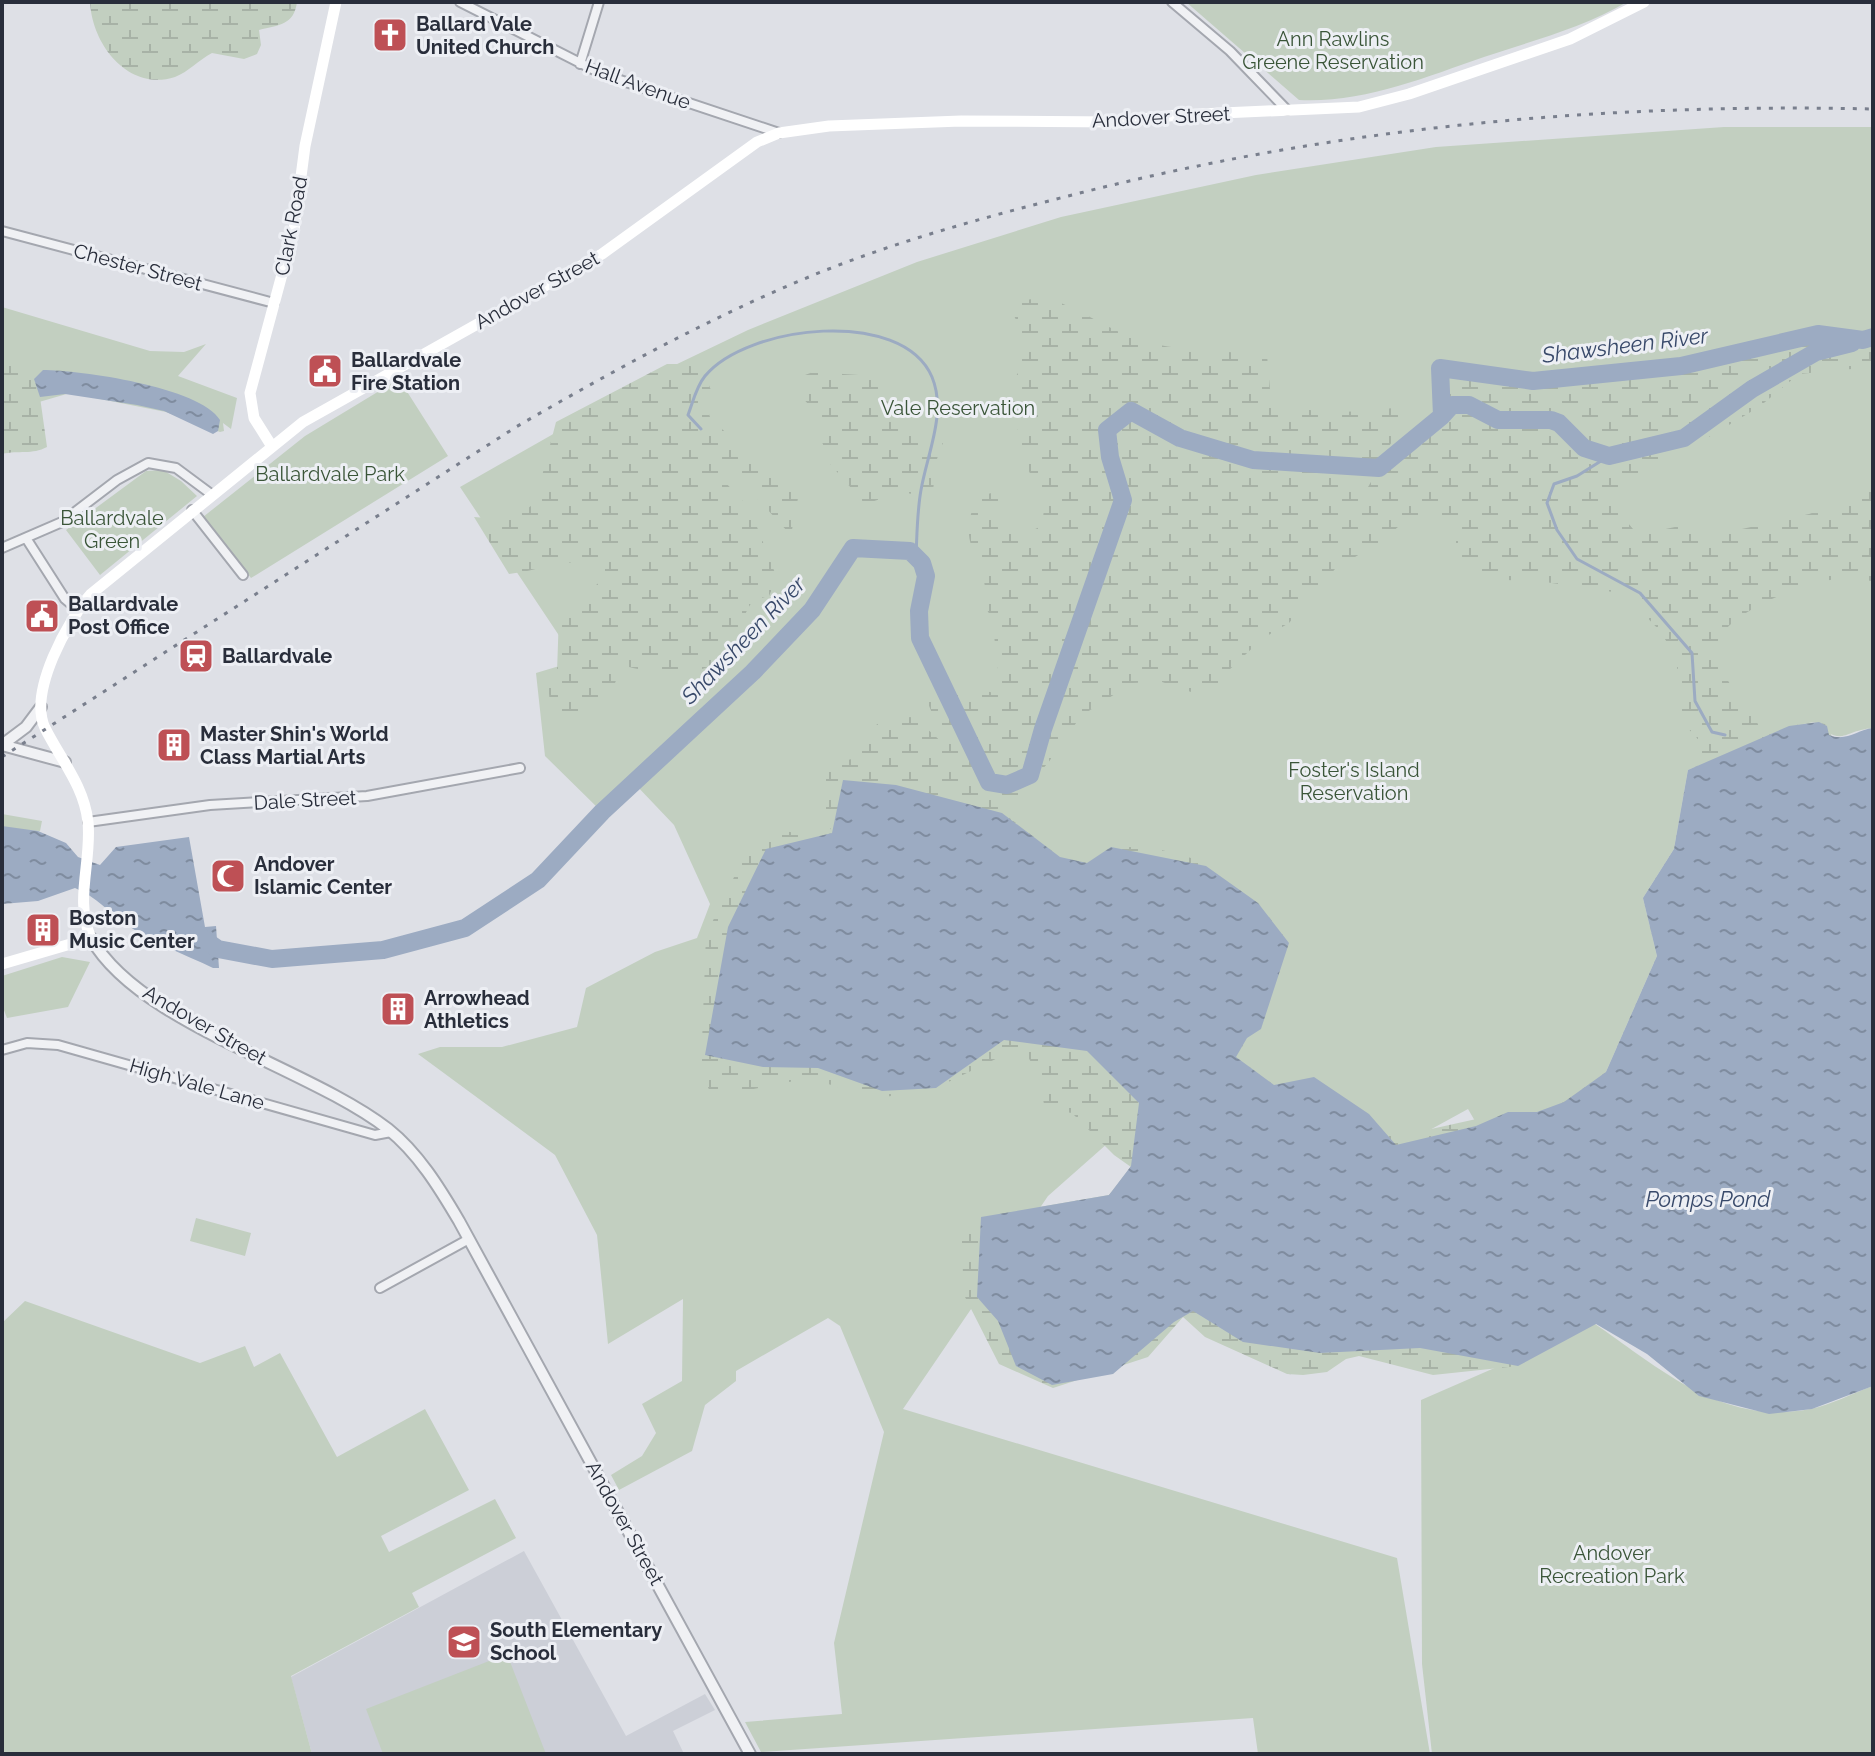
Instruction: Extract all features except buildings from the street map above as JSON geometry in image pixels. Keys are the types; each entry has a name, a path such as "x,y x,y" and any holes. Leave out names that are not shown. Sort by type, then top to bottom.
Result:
{"main road":[{"name":"Clark Road","path":"271,445 254,418 250,393 294,230 305,146 336,2"},
{"name":"Andover Street","path":"41,707 53,658 78,610 107,580 271,445 338,400 602,254 757,142 779,133 902,122 1117,122 1359,107 1409,94 1596,28 1644,2"},
{"path":"2,964 91,938 84,919 83,895 88,822 82,795 43,725 41,707"}],"street":[{"name":"Hall Avenue","path":"460,2 580,64 640,89 779,133"},
{"path":"580,64 599,2"},
{"path":"1172,2 1230,51 1287,110"},
{"name":"Chester Street","path":"2,231 274,303"},
{"path":"2,548 62,522 117,480 148,463 176,468 211,494"},
{"path":"192,510 243,575"},
{"path":"26,538 65,599 78,610"},
{"path":"2,745 26,727 41,707"},
{"path":"2,745 65,762"},
{"name":"Dale Street","path":"88,822 210,805 367,796 520,768"},
{"name":"Andover Street","path":"91,938 122,973 172,1010 335,1096 391,1132 428,1172 469,1239 750,1754"},
{"name":"High Vale Lane","path":"2,1050 27,1043 58,1045 375,1135 391,1132"},
{"path":"380,1288 469,1239"}],"shaded area":[{"name":"South Elementary School","path":"524,1551 626,1736 705,1694 715,1710 673,1731 684,1754 312,1754 291,1677"}],"green space":[{"path":"90,2 297,2 289,20 259,30 261,45 257,54 244,59 212,53 180,75 158,80 143,78 116,61 98,34"},
{"name":"Ann Rawlins Greene Reservation","path":"1186,2 1627,2 1557,33 1393,88 1347,98 1299,100"},
{"name":"Foster's Island Reservation","path":"1724,127 1873,127 1873,728 1837,736 1814,722 1798,725 1688,770 1674,849 1643,898 1657,956 1606,1072 1559,1266 1468,1109 1355,1171 1185,1075 1048,1196 903,1409 1397,1558 1430,1754 1258,1754 1253,1718 761,1752 745,1722 842,1714 834,1643 884,1432 840,1326 828,1318 736,1371 736,1381 705,1405 692,1451 619,1490 611,1475 642,1456 656,1433 642,1404 682,1381 683,1299 608,1344 597,1235 555,1155 418,1054 440,1047 502,1047 577,1027 586,988 655,952 697,938 710,904 674,825 635,784 602,812 545,756 536,673 576,661 460,487 673,366 748,330 917,262 1061,217 1256,175 1436,147"},
{"path":"1044,297 1126,335 1154,344 1267,355 1271,401 1285,406 1332,412 1393,408 1409,419 1361,484 1364,494 1379,468 1442,416 1440,368 1533,381 1681,366 1818,334 1863,340 1873,337 1873,367 1799,374 1759,407 1620,490 1623,517 1638,535 1684,525 1698,533 1733,531 1809,514 1844,502 1873,477 1873,581 1836,579 1801,588 1762,604 1729,626 1719,638 1716,652 1729,683 1765,736 1810,723 1825,724 1833,738 1849,737 1873,728 1873,930 1595,1324 1518,1366 1433,1375 1359,1356 1346,1359 1327,1372 1287,1374 1205,1337 1183,1317 1148,1357 1053,1388 999,1364 964,1295 961,1231 981,1217 1109,1195 1131,1167 1114,1155 1072,1113 1045,1109 1038,1074 1028,1057 1010,1052 936,1088 874,1099 810,1078 712,1097 701,1070 706,935 750,844 769,828 816,837 832,833 826,815 826,766 859,757 862,734 887,718 914,717 945,745 923,691 949,681 1001,695 992,618 985,607 983,578 970,542 971,514 978,497 998,491 1002,529 1019,536 1042,526 1045,501 1025,464 1014,411 1012,383 1022,366 1022,353 1013,331 1017,322 1008,303","holes":["1410,517 1433,519 1456,532 1456,561 1488,579 1545,582 1613,592 1636,606 1660,631 1676,657 1683,723 1697,738 1704,763 1688,770 1674,849 1643,898 1657,956 1606,1072 1564,1102 1537,1112 1508,1112 1395,1137 1369,1114 1314,1077 1274,1085 1236,1057 1254,1027 1289,943 1240,885 1199,861 1158,850 1117,848 1101,853 1088,863 1060,857 1003,813 1048,763 1081,716 1132,683 1162,682 1194,693 1214,690 1228,671 1262,639 1289,623 1335,569 1380,542"]},
{"path":"2,307 150,351 184,352 206,344 178,376 237,398 231,429 223,423 224,431 220,432 166,412 70,393 39,402 2,402"},
{"path":"2,363 43,370 37,374 36,392 40,397 47,447 2,454"},
{"path":"667,364 689,366 699,371 711,390 705,402 711,420 799,493 791,535 724,467 726,483 750,509 777,578 769,596 753,600 728,650 708,667 663,673 622,665 610,696 587,715 566,724 551,713 548,684 557,672 559,614 605,578 605,564 569,563 509,574 474,517 512,520 535,503 556,422"},
{"path":"813,372 874,376 906,435 926,434 944,440 937,459 932,498 902,492 865,504 831,465 822,442 817,414 800,395 797,378"},
{"name":"Ballardvale Park","path":"399,379 448,456 251,578 203,517 305,436"},
{"name":"Ballardvale Green","path":"163,470 197,496 100,575 66,530 146,471"},
{"path":"2,814 42,821 40,831 2,829"},
{"path":"62,957 90,962 68,1007 7,1018 2,1005 2,976"},
{"path":"196,1218 251,1233 245,1256 190,1241"},
{"path":"25,1301 200,1363 245,1346 254,1367 280,1353 337,1457 425,1409 469,1490 381,1536 389,1552 495,1499 516,1538 412,1593 419,1607 291,1676 312,1754 2,1754 2,1323"},
{"name":"Andover Recreation Park","path":"1595,1324 1695,1390 1721,1402 1749,1409 1779,1412 1810,1409 1873,1386 1873,1754 1432,1754 1422,1664 1421,1400"},
{"path":"507,1654 546,1754 383,1754 366,1709"}],"water":[{"path":"43,370 110,377 189,398 208,408 220,420 218,431 213,434 164,411 137,405 65,394 40,397 34,379"},
{"name":"Pomps Pond","path":"1819,722 1827,726 1829,735 1835,737 1873,728 1873,1386 1812,1409 1769,1414 1699,1396 1647,1354 1596,1324 1518,1366 1420,1348 1320,1353 1243,1342 1193,1311 1174,1322 1113,1374 1052,1385 1016,1366 998,1321 977,1297 981,1217 1109,1195 1131,1166 1139,1103 1087,1051 1004,1040 936,1088 882,1091 818,1068 763,1067 705,1055 728,927 766,849 832,833 843,780 896,785 1002,813 1060,857 1087,863 1111,847 1206,866 1258,903 1289,943 1261,1029 1247,1038 1236,1057 1274,1085 1314,1077 1369,1114 1396,1145 1476,1126 1508,1112 1537,1112 1564,1102 1606,1072 1657,956 1643,898 1674,849 1688,770 1789,726"},
{"path":"2,826 38,831 66,843 78,857 100,865 116,847 189,837 205,927 216,926 219,968 147,937 75,888 38,901 2,904"}],"waterway":[{"path":"701,429 688,415 702,380 726,359 754,345 787,335 823,331 858,332 890,340 915,355 932,377 936,391 937,419 920,498 916,557"},
{"name":"Shawsheen River","path":"198,935 218,949 272,959 383,950 465,928 538,880 602,812 753,672 812,610 853,548 910,551 922,563 926,576 919,611 920,638 989,782 1007,785 1030,775 1043,729 1123,500 1110,457 1107,430 1131,411 1180,438 1253,460 1379,468 1442,416 1440,368 1533,381 1681,366 1818,334 1863,340 1873,337"},
{"name":"Shawsheen River","path":"1442,416 1452,405 1469,405 1498,420 1551,420 1559,423 1584,448 1609,456 1684,438 1752,389 1816,352 1852,343"},
{"path":"1609,456 1577,476 1554,484 1547,503 1557,530 1577,559 1640,593 1692,653 1695,701 1712,732 1725,735"}],"railway":[{"path":"2,757 554,405 746,305 826,270 890,247 1019,209 1182,169 1378,135 1574,115 1673,110 1873,109"}],"place":[{"name":"Ballard Vale United Church","path":"390,35"},
{"name":"Ballardvale Fire Station","path":"325,371"},
{"name":"Ballardvale Post Office","path":"42,616"},
{"name":"Ballardvale","path":"196,656"},
{"name":"Master Shin's World Class Martial Arts","path":"174,745"},
{"name":"Andover Islamic Center","path":"228,876"},
{"name":"Boston Music Center","path":"43,930"},
{"name":"Arrowhead Athletics","path":"398,1009"},
{"name":"South Elementary School","path":"464,1642"}],"park label":[{"name":"Vale Reservation","path":"958,408"}]}
